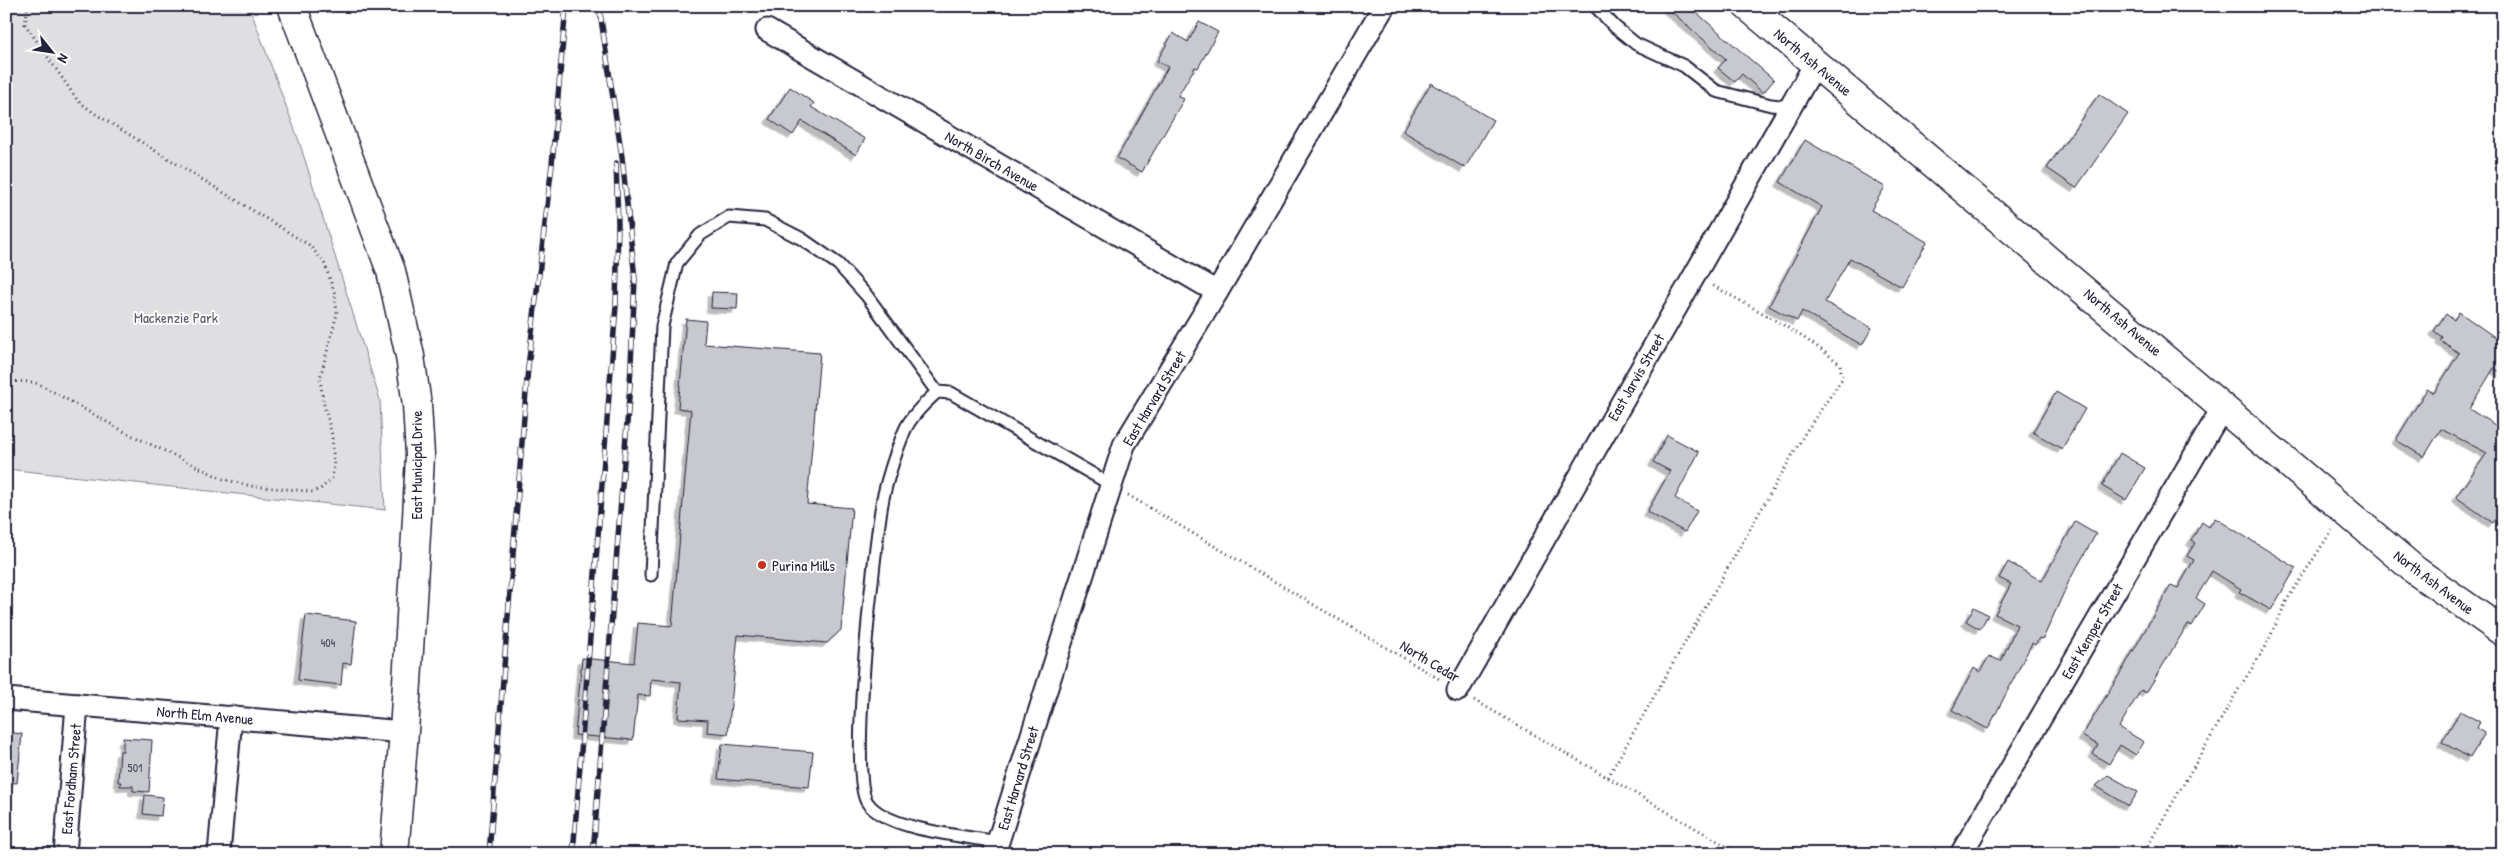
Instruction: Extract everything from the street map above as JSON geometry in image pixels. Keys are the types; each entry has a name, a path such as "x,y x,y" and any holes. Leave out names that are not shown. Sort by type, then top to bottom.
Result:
{"street":[{"name":"East Municipal Drive","path":"292,6 391,271 410,356 417,405 420,455 404,732 394,854"},
{"name":"East Harvard Street","path":"996,848 1110,484 1124,445 1217,292 1384,6"},
{"name":"North Ash Avenue","path":"1748,6 1814,64 2416,571 2503,632"},
{"name":"North Birch Avenue","path":"767,30 1217,292"},
{"name":"East Jarvis Street","path":"1458,690 1814,64"},
{"name":"East Kemper Street","path":"1961,854 2223,407"},
{"name":"North Elm Avenue","path":"6,699 404,732"},
{"name":"East Fordham Street","path":"65,854 77,705"},
{"path":"219,854 231,717"}],"lane":[{"path":"1595,6 1615,27 1636,44 1684,66 1716,91 1771,105 1790,107"},
{"path":"651,575 662,326 677,263 700,234 729,217 765,220 802,239 838,264 867,296 937,392"},
{"path":"996,848 900,824 882,817 867,802 860,786 870,590 884,496 904,431 925,403 937,392 951,393 1110,484"}],"path":[{"path":"6,381 33,382 41,385 182,461 234,482 313,492 325,487 334,473 332,435 323,401 320,378 337,314 335,294 320,257 309,245 94,113 78,101 25,24 28,6"},
{"path":"1608,777 1804,433 1842,379 1840,364 1827,354 1783,325 1694,275"},
{"name":"North Cedar","path":"1110,484 1740,854"},
{"path":"2143,854 2238,690 2265,648 2287,600 2344,510"}],"green space":[{"name":"Mackenzie Park","path":"6,6 249,6 299,141 380,400 385,510 6,469"}],"building":[{"path":"1665,6 1689,6 1774,80 1763,93 1742,74 1735,82 1718,68 1726,59"},
{"path":"1199,22 1218,32 1198,68 1195,67 1178,96 1184,99 1142,172 1117,158 1168,67 1157,61 1173,33 1188,42"},
{"path":"1431,83 1493,120 1465,168 1403,131"},
{"path":"790,87 814,103 811,107 865,139 856,155 802,121 793,135 769,119"},
{"path":"2099,94 2128,114 2076,188 2047,168"},
{"path":"1805,140 1885,187 1871,210 1927,242 1902,287 1850,258 1825,302 1872,328 1862,345 1802,311 1797,321 1769,306 1822,207 1780,182"},
{"path":"712,292 738,293 737,309 711,308"},
{"path":"2459,312 2503,343 2503,374 2494,368 2469,409 2503,430 2503,508 2493,523 2456,497 2487,453 2441,429 2424,457 2396,440 2427,389 2434,393 2459,353 2440,340 2442,337 2434,331 2446,314 2454,320"},
{"name":"Purina Mills","path":"686,319 706,321 704,344 820,353 807,504 852,508 841,630 827,643 738,635 728,734 707,732 708,720 678,718 681,682 651,679 650,696 638,695 633,740 575,735 582,658 634,663 638,623 672,626 691,410 678,408"},
{"path":"2056,392 2085,409 2062,449 2033,432"},
{"path":"1667,435 1699,452 1675,498 1697,511 1685,532 1647,512 1670,471 1653,462"},
{"path":"2120,453 2145,468 2126,500 2102,486"},
{"path":"2215,518 2296,568 2271,610 2239,592 2241,589 2212,571 2196,598 2205,604 2192,626 2188,624 2146,693 2141,690 2119,727 2144,742 2136,755 2120,745 2109,764 2093,754 2098,745 2082,736 2171,585 2178,588 2194,560 2187,556 2195,543 2191,541 2202,522 2209,527"},
{"path":"2075,522 2096,534 2069,581 2043,639 2039,638 2035,645 2032,643 1988,729 1952,710 1974,668 1980,672 1989,656 2001,661 2017,625 1995,614 2011,584 1999,578 2008,562 2042,581"},
{"path":"1974,607 1988,615 1980,629 1966,621"},
{"path":"306,615 356,621 351,664 343,663 341,685 298,680"},
{"path":"2460,711 2480,722 2477,728 2485,733 2470,758 2442,742"},
{"path":"6,732 22,734 17,783 6,782"},
{"path":"123,738 152,740 149,792 133,791 133,786 120,786 121,782 118,782 120,751 123,751"},
{"path":"722,744 813,752 809,787 718,779"},
{"path":"2108,775 2138,792 2129,806 2096,786"},
{"path":"145,795 163,797 161,816 143,814"}],"railway":[{"path":"489,854 528,367 552,164 566,6"},
{"path":"593,854 630,385 635,279 622,157 599,6"},
{"path":"573,854 616,306 618,224 616,163"}],"place":[{"name":"Purina Mills","path":"762,565"}]}
